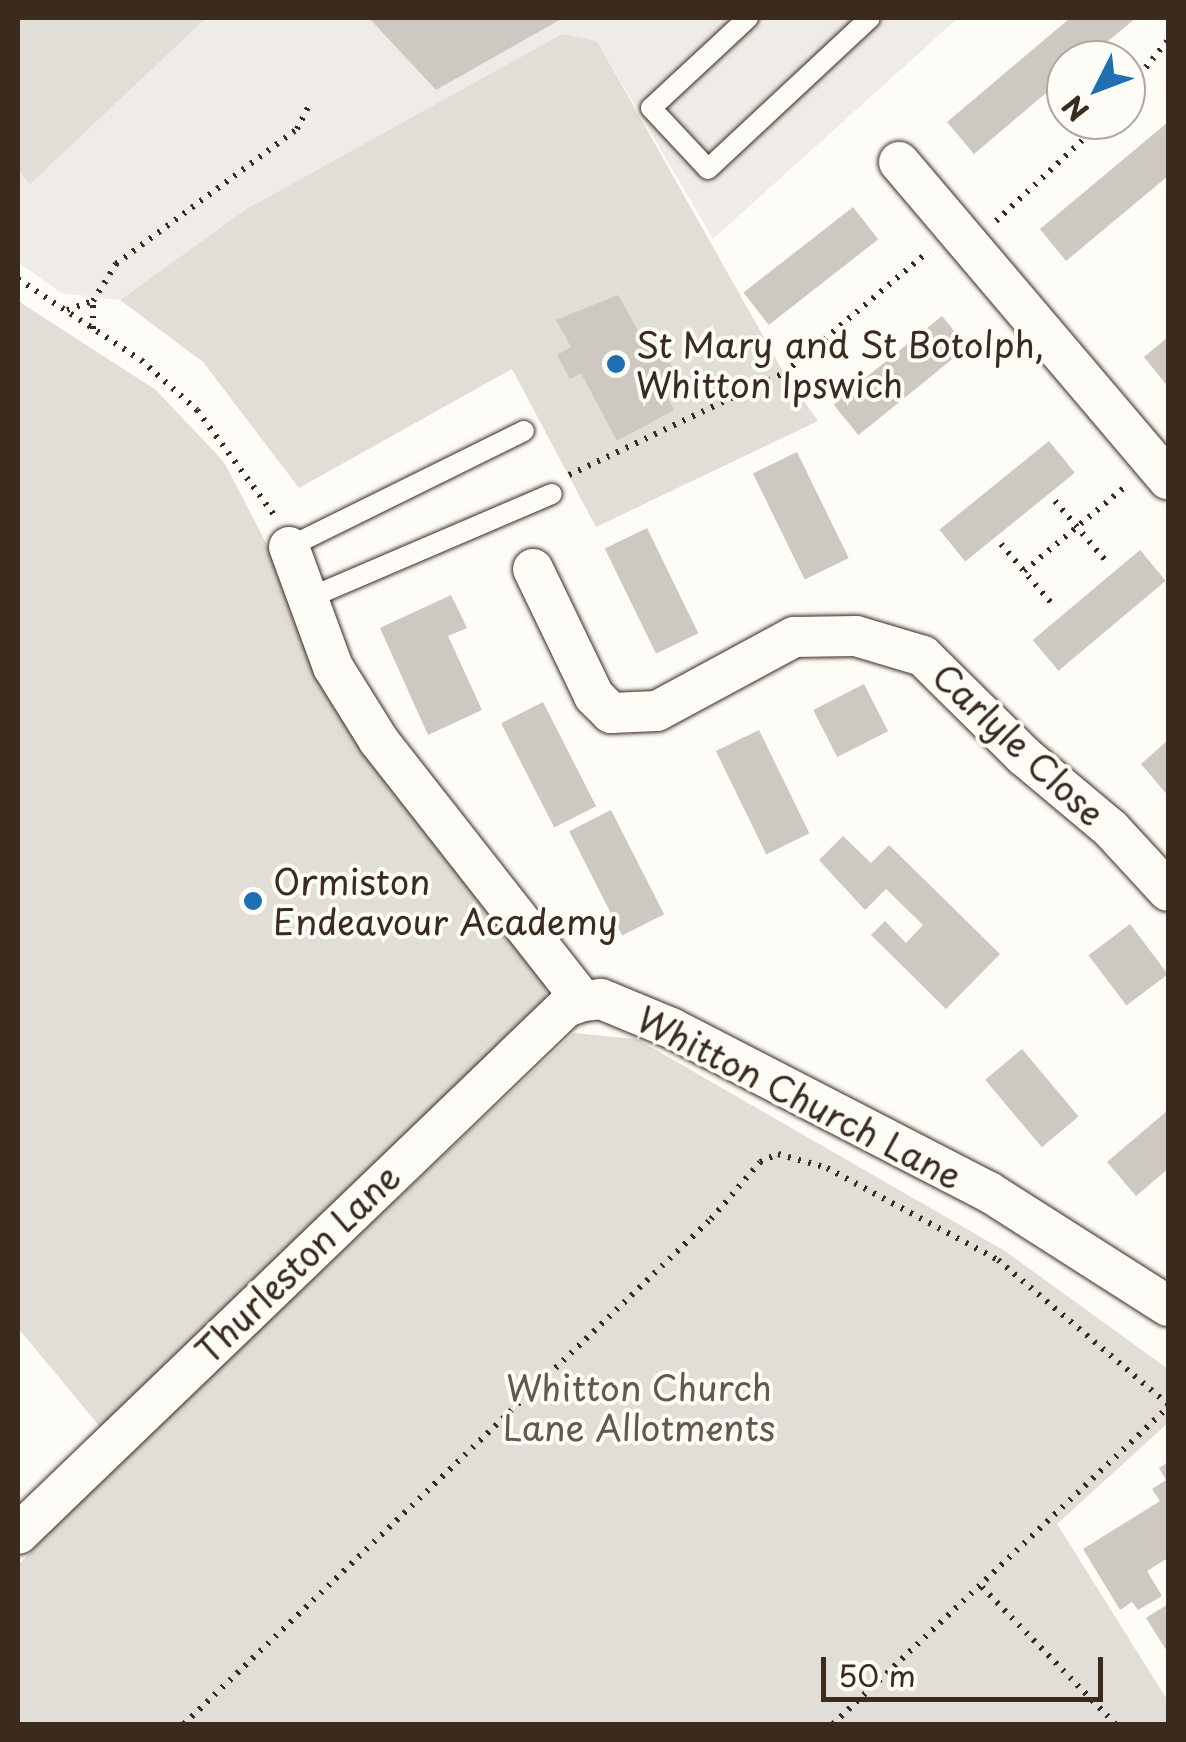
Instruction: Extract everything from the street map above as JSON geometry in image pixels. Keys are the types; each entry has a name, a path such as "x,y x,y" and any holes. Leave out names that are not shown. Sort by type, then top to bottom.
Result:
{"street":[{"path":"899,162 1161,471"},
{"path":"289,547 333,667 379,741 583,1001"},
{"name":"Carlyle Close","path":"533,569 594,696 612,713 657,710 794,638 856,636 923,656 1168,891"},
{"name":"Whitton Church Lane","path":"583,1001 601,999 671,1028 989,1192 1165,1296"},
{"name":"Thurleston Lane","path":"18,1534 566,1007 583,1001"}],"lane":[{"path":"748,18 651,108 708,168 870,18"},
{"path":"289,547 524,431"},
{"path":"310,598 552,494"}],"path":[{"path":"1146,67 1168,40"},
{"path":"94,330 93,301 116,264 296,129 311,101"},
{"path":"552,494 567,476 784,373 1080,140"},
{"path":"18,279 141,360 196,410 251,478 289,547"},
{"path":"66,310 93,301"},
{"path":"1024,571 1161,471"},
{"path":"1055,501 1105,560"},
{"path":"1001,544 1052,604"},
{"path":"184,1724 710,1219 760,1162 778,1154 826,1168 998,1260 1168,1405 1024,1537 982,1587 833,1724"},
{"path":"982,1587 1115,1724"}],"shaded area":[{"path":"18,18 958,18 713,239 597,41 562,34 248,208 120,300 61,293 18,262"}],"green space":[{"path":"18,18 206,18 30,184 18,170"},
{"path":"562,34 597,41 784,373 818,421 596,527 512,369 299,488 203,362 120,300 248,208"},
{"name":"Ormiston Endeavour Academy","path":"18,301 156,390 224,462 289,587 548,972 544,1010 100,1427 18,1328"},
{"name":"Whitton Church Lane Allotments","path":"574,1033 637,1039 1005,1251 1168,1369 1168,1423 1057,1524 1168,1701 1168,1724 18,1724 18,1565 136,1444"}],"building":[{"path":"369,18 563,18 436,90"},
{"path":"1070,18 1136,18 1109,40 1046,40 1046,93 974,154 947,122"},
{"path":"1168,122 1168,176 1066,261 1040,229"},
{"path":"853,207 878,239 769,325 743,293"},
{"name":"St Mary and St Botolph, Whitton Ipswich","path":"618,295 642,338 654,332 679,380 663,388 674,410 617,441 581,373 570,379 557,355 571,347 556,320"},
{"path":"942,316 967,347 858,435 833,404"},
{"path":"1168,337 1168,387 1144,357"},
{"path":"1049,441 1075,473 965,562 939,530"},
{"path":"797,452 849,558 805,580 753,473"},
{"path":"647,528 698,633 656,654 605,549"},
{"path":"1140,550 1166,581 1058,671 1033,640"},
{"path":"451,595 467,628 448,636 482,710 428,735 380,628"},
{"path":"864,684 888,731 837,757 813,710"},
{"path":"543,702 596,806 554,828 501,723"},
{"path":"759,730 809,833 766,854 716,751"},
{"path":"1168,740 1168,796 1141,764"},
{"path":"611,810 664,914 622,936 569,831"},
{"path":"843,836 871,863 889,845 1000,954 946,1009 871,935 885,921 906,943 923,925 886,889 865,910 819,860"},
{"path":"1130,924 1168,974 1126,1006 1088,955"},
{"path":"1022,1049 1079,1116 1042,1147 985,1080"},
{"path":"1168,1110 1168,1169 1136,1196 1107,1162"},
{"path":"1168,1462 1168,1558 1147,1571 1162,1596 1138,1610 1132,1602 1120,1610 1083,1549 1160,1501 1152,1489 1166,1480 1159,1468"},
{"path":"1168,1604 1168,1653 1146,1618"}],"place":[{"name":"St Mary and St Botolph, Whitton Ipswich","path":"616,364"},
{"name":"Ormiston Endeavour Academy","path":"253,901"}]}
